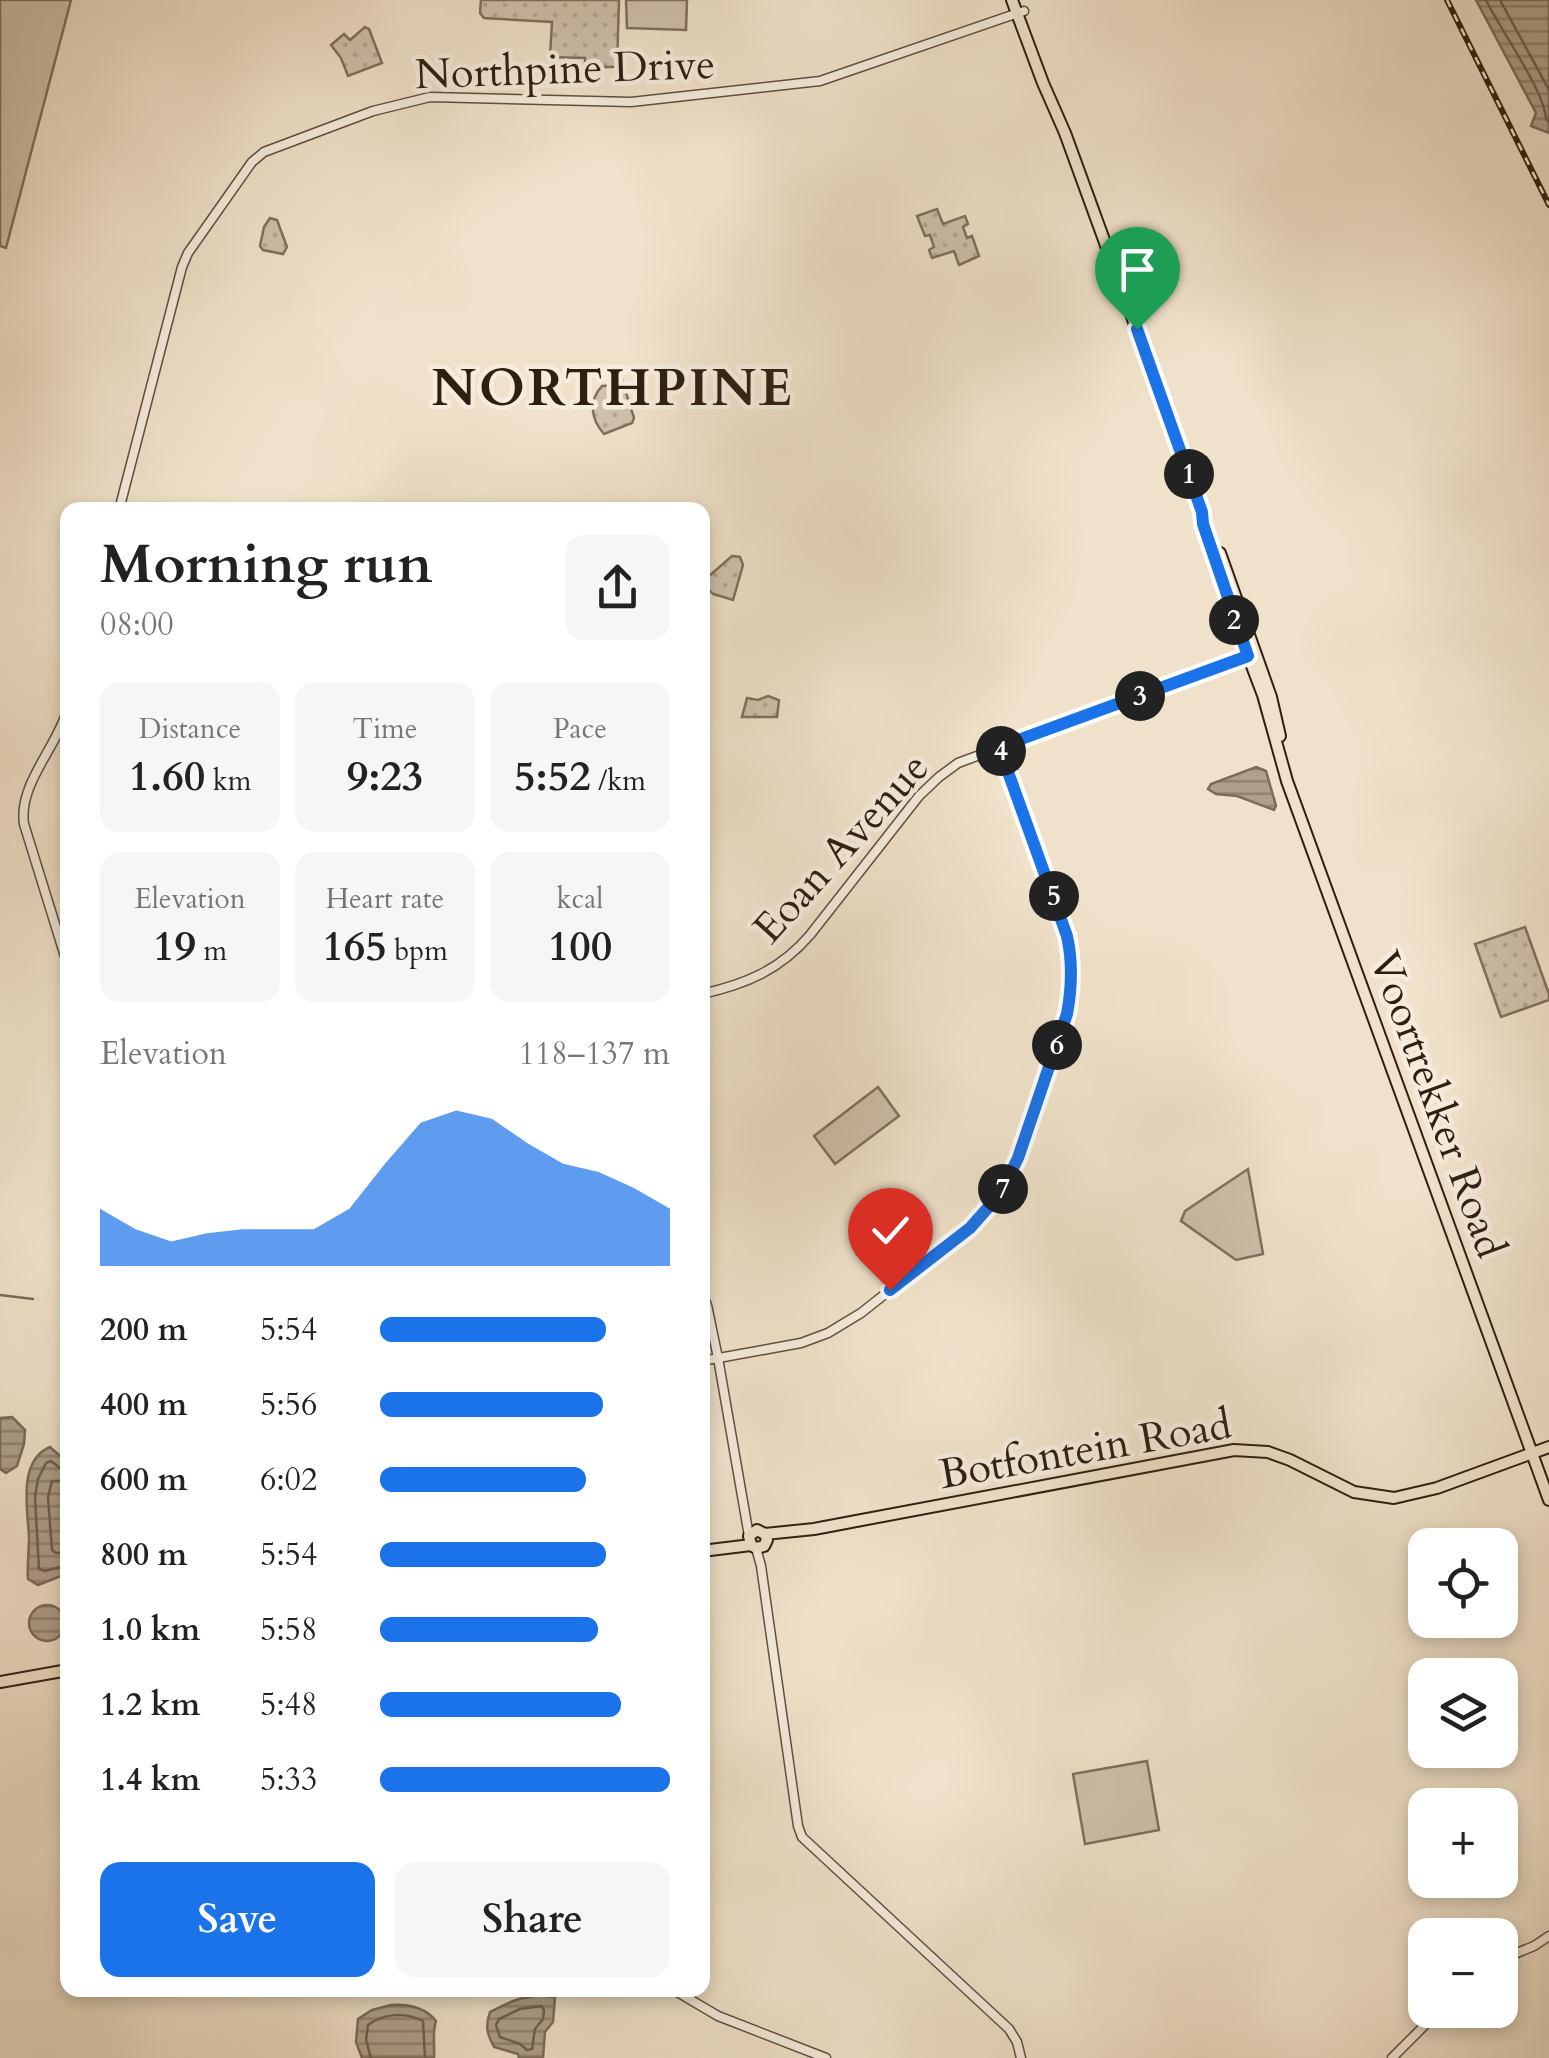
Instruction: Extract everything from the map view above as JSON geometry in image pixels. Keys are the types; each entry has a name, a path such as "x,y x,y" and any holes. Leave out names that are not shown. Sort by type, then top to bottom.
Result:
{"main road":[{"name":"Voortrekker Road","path":"1018,6 1202,512 1203,524 1276,716 1290,786 1549,1500"},
{"name":"Botfontein Road","path":"710,1549 1234,1450 1268,1452 1354,1492 1394,1498 1438,1488 1549,1447"},
{"path":"0,1682 60,1671"}],"street":[{"name":"Northpine Drive","path":"121,502 182,267 256,158 268,149 374,111 430,97 631,102 820,81 1018,6"},
{"name":"Eoan Avenue","path":"710,992 755,979 790,956 928,786 958,763 1252,655"},
{"path":"60,729 26,796 23,815 60,939"},
{"path":"710,1360 801,1343 828,1333 970,1228 993,1204 1013,1172 1065,1022 1072,968 1064,925 999,747"},
{"path":"710,1319 746,1511 757,1540 802,1837 1009,2029 1021,2058"},
{"path":"1518,1953 1549,1936"},
{"path":"686,1997 718,2016 826,2058"},
{"path":"1392,2058 1422,2028"}],"shaded area":[{"path":"0,0 71,0 6,248 0,246"},
{"path":"481,0 619,0 617,67 585,67 585,58 550,57 552,22 484,18 480,13"},
{"path":"626,0 687,0 686,30 627,28"},
{"path":"365,27 382,63 348,76 331,45 344,34 350,40"},
{"path":"937,209 943,224 965,216 968,224 963,227 967,238 972,236 979,256 959,265 954,251 932,258 930,235 925,236 917,216"},
{"path":"270,218 277,220 287,247 283,254 260,246"},
{"path":"618,367 634,418 632,423 604,434 596,422 593,404 602,386 616,385 613,369"},
{"path":"732,556 740,557 743,565 733,600 713,594 710,575"},
{"path":"768,696 779,700 777,717 742,717 747,698 758,700"},
{"path":"1525,927 1549,1000 1501,1017 1475,944"},
{"path":"878,1087 899,1116 835,1164 814,1136"},
{"path":"1248,1169 1263,1254 1236,1260 1181,1221 1185,1211"},
{"path":"1147,1761 1159,1830 1085,1844 1073,1774"}],"water":[{"path":"1476,0 1549,0 1549,133 1531,126 1536,113"},
{"path":"1256,767 1266,771 1274,810 1208,789 1211,784"},
{"path":"12,1417 25,1430 24,1444 17,1466 6,1473 0,1469 0,1422 1,1418"},
{"path":"50,1447 60,1456 60,1576 38,1585 28,1579 27,1487 33,1463"},
{"path":"40,1606 60,1610 60,1636 40,1640 30,1630 30,1616"},
{"path":"555,1997 553,2022 545,2032 543,2058 519,2058 518,2054 494,2047 488,2030 490,2012 513,2001"},
{"path":"391,2005 416,2007 436,2021 434,2058 362,2058 356,2042 358,2019"}],"waterway":[{"path":"0,1295 33,1299"}],"railway":[{"path":"1447,0 1549,205"}],"district":[{"name":"NORTHPINE","path":"613,387"}],"route":[{"path":"890,1290 970,1228 1001,1193 1018,1158 1072,990 1072,958 1062,918 999,747 1248,656 1137,329"}]}
